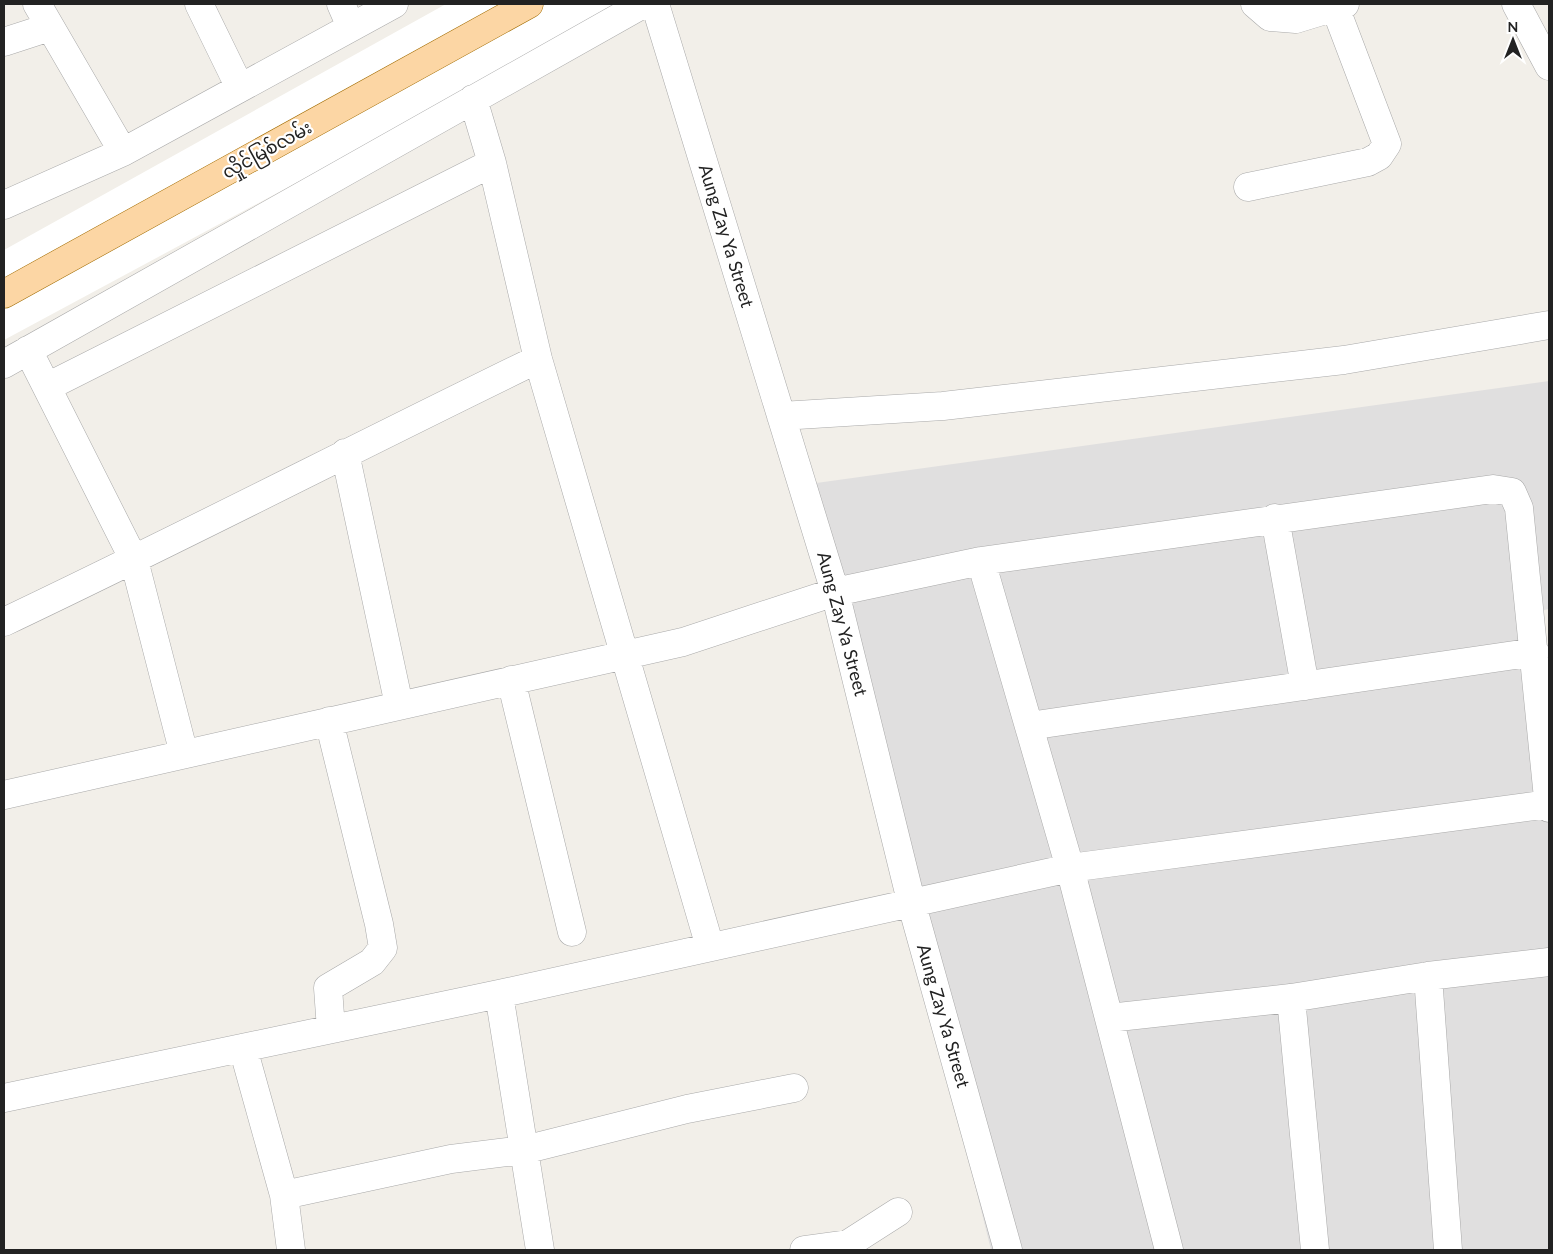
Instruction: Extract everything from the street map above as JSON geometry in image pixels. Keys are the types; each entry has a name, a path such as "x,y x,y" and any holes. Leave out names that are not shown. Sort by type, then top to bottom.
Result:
{"main road":[{"name":"လှိုင်မြစ်လမ်း","path":"4,294 529,4"}],"street":[{"path":"199,4 240,88"},
{"path":"4,205 123,152 240,88 346,16 394,4"},
{"path":"4,364 643,4"},
{"name":"Aung Zay Ya Street","path":"655,4 836,592 912,905 1008,1250"},
{"path":"1248,187 1368,162 1379,156 1387,144 1340,5 1296,19 1270,17 1255,4"},
{"path":"1516,4 1549,66"},
{"path":"4,42 44,16 123,152"},
{"path":"473,99 492,163 538,359 710,947"},
{"path":"47,387 492,163"},
{"path":"781,416 943,406 1344,360 1549,325"},
{"path":"28,350 134,560 184,754"},
{"path":"4,622 134,560 345,453 538,359"},
{"path":"345,453 399,705"},
{"path":"4,795 683,642 836,592 981,561 1275,518 1493,489 1512,492 1519,508 1540,611 1535,652 1549,808"},
{"path":"1275,518 1305,686"},
{"path":"981,561 1070,868 1169,1250"},
{"path":"1029,726 1535,652"},
{"path":"511,680 572,932"},
{"path":"329,721 380,924 383,948 372,962 328,988 332,1029"},
{"path":"4,1098 912,905 1070,868 1549,804"},
{"path":"1109,1018 1291,998 1428,976 1549,962"},
{"path":"1428,976 1448,1250"},
{"path":"499,994 540,1250"},
{"path":"1291,998 1315,1250"},
{"path":"243,1048 284,1195 291,1250"},
{"path":"284,1195 450,1159 524,1150 687,1109 794,1088"},
{"path":"804,1250 848,1244 898,1212"}],"shaded area":[{"path":"1549,381 1549,609 1531,613 1549,823 1549,1250 991,1250 802,485"}],"pier":[{"path":"446,4 628,4 4,340 4,250"}]}
